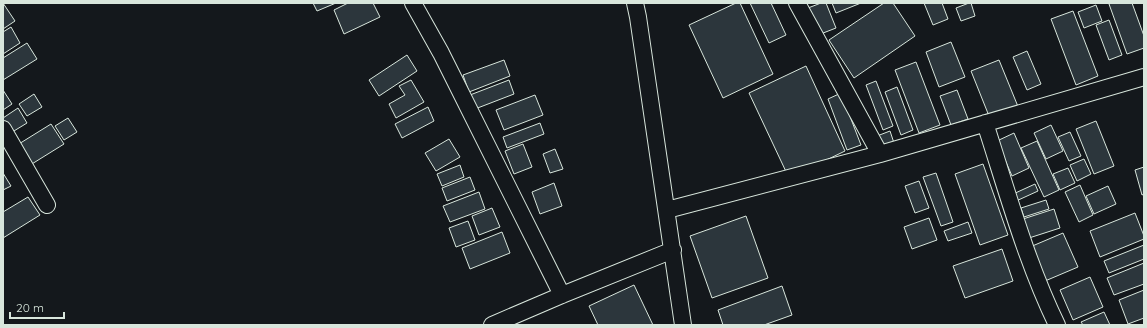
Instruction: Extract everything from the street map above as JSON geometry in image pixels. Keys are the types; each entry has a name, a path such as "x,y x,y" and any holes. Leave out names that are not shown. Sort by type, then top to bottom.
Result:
{"street":[{"path":"413,3 441,53 562,295"},
{"path":"635,3 683,325"},
{"path":"797,3 880,154"},
{"path":"667,210 880,154 1144,78"},
{"path":"985,123 1019,231 1049,310 1057,325"},
{"path":"3,129 47,206"},
{"path":"492,325 673,250"}],"building":[{"path":"3,3 15,21 3,29"},
{"path":"313,3 336,3 317,11"},
{"path":"348,3 373,3 380,17 344,34 334,10"},
{"path":"736,3 740,3 773,74 723,98 689,25"},
{"path":"750,3 771,3 786,35 769,43"},
{"path":"821,3 826,3 836,28 818,35 808,8"},
{"path":"832,3 861,3 836,13"},
{"path":"884,3 893,3 915,36 854,78 829,40"},
{"path":"924,3 942,3 948,19 933,25"},
{"path":"971,3 975,16 961,21 956,8"},
{"path":"1132,3 1144,36 1144,48 1127,54 1109,4"},
{"path":"1096,5 1102,21 1084,28 1078,12"},
{"path":"1073,11 1098,76 1076,85 1051,19"},
{"path":"1109,20 1122,55 1109,60 1096,25"},
{"path":"11,27 20,43 3,54 3,32"},
{"path":"951,42 965,77 939,87 926,52"},
{"path":"27,43 37,59 3,80 3,58"},
{"path":"1027,51 1041,84 1027,90 1013,57"},
{"path":"407,55 417,71 379,96 369,80"},
{"path":"504,60 510,76 469,92 463,75"},
{"path":"999,60 1019,109 991,121 971,71"},
{"path":"916,62 940,125 919,133 895,70"},
{"path":"806,66 845,151 789,178 749,93"},
{"path":"411,80 424,102 396,118 389,104 405,95 399,86"},
{"path":"509,80 514,94 475,109 470,95"},
{"path":"876,81 893,126 883,130 866,85"},
{"path":"897,87 913,130 901,135 885,92"},
{"path":"3,90 12,104 3,110"},
{"path":"957,90 968,119 951,125 940,96"},
{"path":"841,93 861,145 847,150 828,99"},
{"path":"34,94 42,107 27,116 19,104"},
{"path":"535,95 543,115 504,130 496,110"},
{"path":"428,107 434,121 402,138 395,124"},
{"path":"18,108 27,123 9,134 3,124 3,118"},
{"path":"68,118 77,132 64,140 55,126"},
{"path":"1096,121 1114,166 1094,174 1076,129"},
{"path":"540,123 544,134 507,148 503,137"},
{"path":"51,124 64,144 27,167 14,147"},
{"path":"1051,125 1063,151 1046,159 1034,133"},
{"path":"890,131 895,146 882,151 877,136"},
{"path":"1070,132 1081,156 1069,161 1058,137"},
{"path":"1014,133 1029,168 1012,176 997,141"},
{"path":"449,139 460,157 436,171 425,153"},
{"path":"1037,141 1059,190 1044,197 1021,148"},
{"path":"523,144 532,167 514,174 505,151"},
{"path":"555,149 563,169 550,173 543,154"},
{"path":"1084,159 1091,174 1077,181 1070,165"},
{"path":"983,164 1008,235 980,245 955,174"},
{"path":"460,165 464,177 442,186 437,174"},
{"path":"1144,167 1144,194 1142,195 1135,170"},
{"path":"1068,168 1075,183 1060,190 1053,174"},
{"path":"3,173 11,186 3,190"},
{"path":"936,173 953,222 941,226 923,177"},
{"path":"470,177 475,190 447,201 442,188"},
{"path":"919,181 929,208 915,213 905,186"},
{"path":"554,183 562,206 540,214 532,192"},
{"path":"1035,184 1038,191 1014,202 1011,195"},
{"path":"1080,185 1093,215 1079,222 1065,192"},
{"path":"1108,186 1116,204 1094,214 1086,196"},
{"path":"479,192 485,209 450,222 443,206"},
{"path":"28,197 40,215 3,238 3,212"},
{"path":"1046,200 1049,209 1024,217 1021,208"},
{"path":"492,208 500,227 479,235 472,216"},
{"path":"1054,209 1060,228 1029,238 1023,219"},
{"path":"1135,213 1144,239 1100,257 1090,231"},
{"path":"746,216 768,278 712,298 690,236"},
{"path":"929,218 937,240 912,249 904,227"},
{"path":"468,221 475,240 456,247 449,228"},
{"path":"968,222 972,233 948,241 944,231"},
{"path":"502,232 510,253 470,269 462,248"},
{"path":"1063,233 1078,267 1045,281 1030,247"},
{"path":"1144,245 1144,259 1109,273 1104,261"},
{"path":"1002,249 1013,281 965,298 953,266"},
{"path":"1144,263 1144,284 1114,295 1107,278"},
{"path":"1090,277 1103,307 1073,320 1060,290"},
{"path":"634,285 653,325 598,325 589,306"},
{"path":"782,286 792,315 764,325 723,325 718,310"},
{"path":"1144,290 1144,318 1128,324 1119,300"},
{"path":"1104,312 1110,325 1083,325 1081,322"}]}
